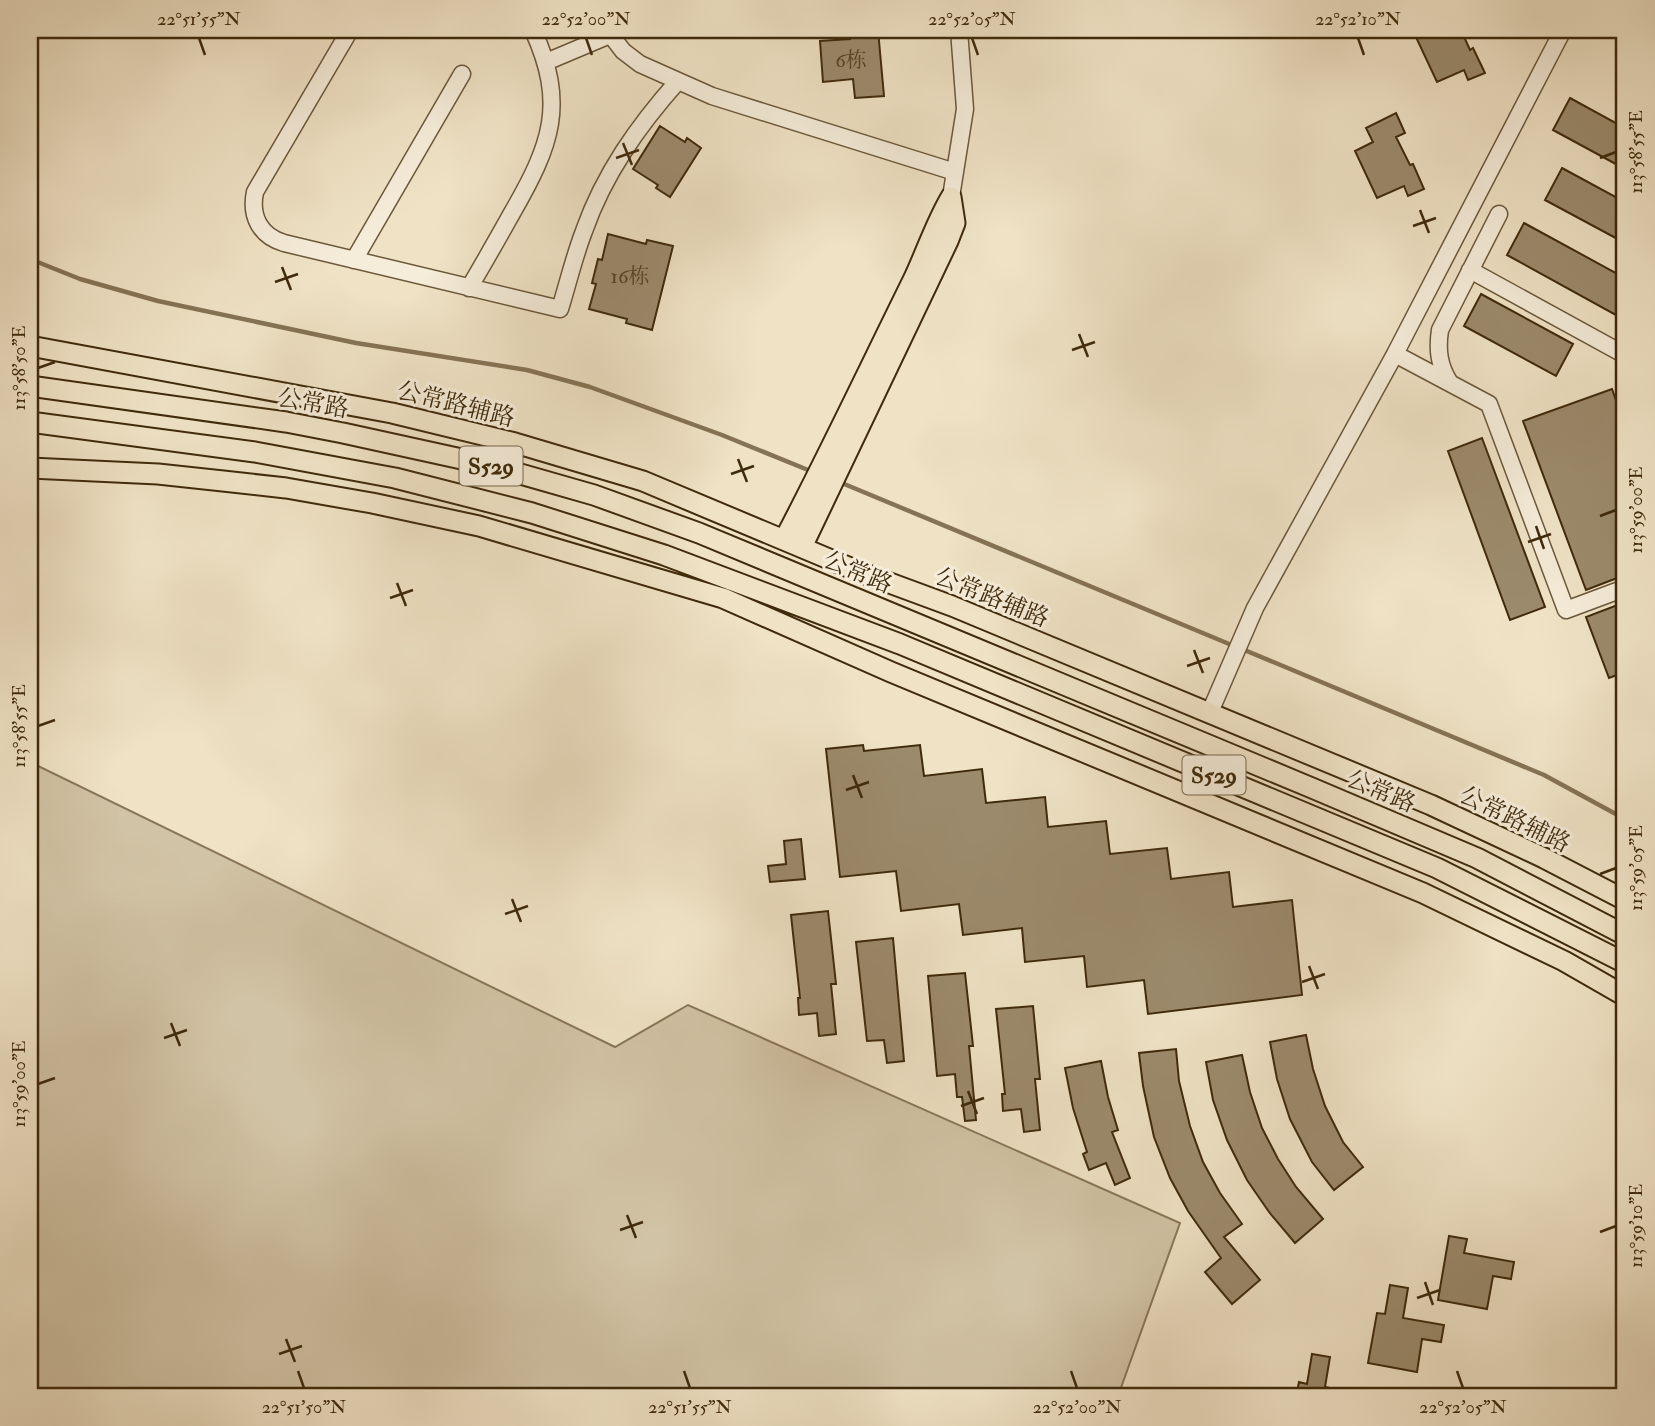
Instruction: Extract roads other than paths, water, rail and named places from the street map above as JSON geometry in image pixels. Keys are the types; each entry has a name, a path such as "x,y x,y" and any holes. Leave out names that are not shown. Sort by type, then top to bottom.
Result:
{"main road":[{"path":"793,543 948,241 955,223 951,197"},
{"name":"公常路辅路","path":"34,348 392,413 515,443 643,481 1431,805 1625,901"},
{"name":"公常路","path":"30,386 286,422 489,465 594,495 699,533 1071,686 1477,858 1625,934"},
{"name":"公常路","path":"30,422 255,453 395,478 532,513 638,546 900,644 1437,867 1625,963"},
{"path":"35,468 223,481 286,488 372,503 479,526 723,598 904,677 1423,893 1563,961 1625,996"},
{"path":"860,572 930,629"},
{"path":"723,598 795,605"},
{"path":"1477,858 1491,834"},
{"path":"1423,893 1437,867"}],"street":[{"path":"350,30 259,186 253,207 262,230 276,241 560,309 584,229 609,175 640,126 678,81"},
{"path":"470,288 536,171 546,145 551,117 551,89 546,62 533,30"},
{"path":"951,197 965,109 959,30"},
{"path":"1210,712 1250,619 1395,354 1563,30"},
{"path":"546,62 608,32 623,51 640,64 712,96 955,172"},
{"path":"354,260 462,74"},
{"path":"1450,383 1440,363 1440,330 1499,215"},
{"path":"1470,270 1625,355"},
{"path":"1395,354 1489,404 1566,610 1625,588"}],"waterway":[{"path":"30,259 80,279 158,301 356,343 527,370 590,387 722,435 813,472"},
{"path":"837,481 1234,646"},
{"path":"1242,649 1544,775 1625,819"}]}
